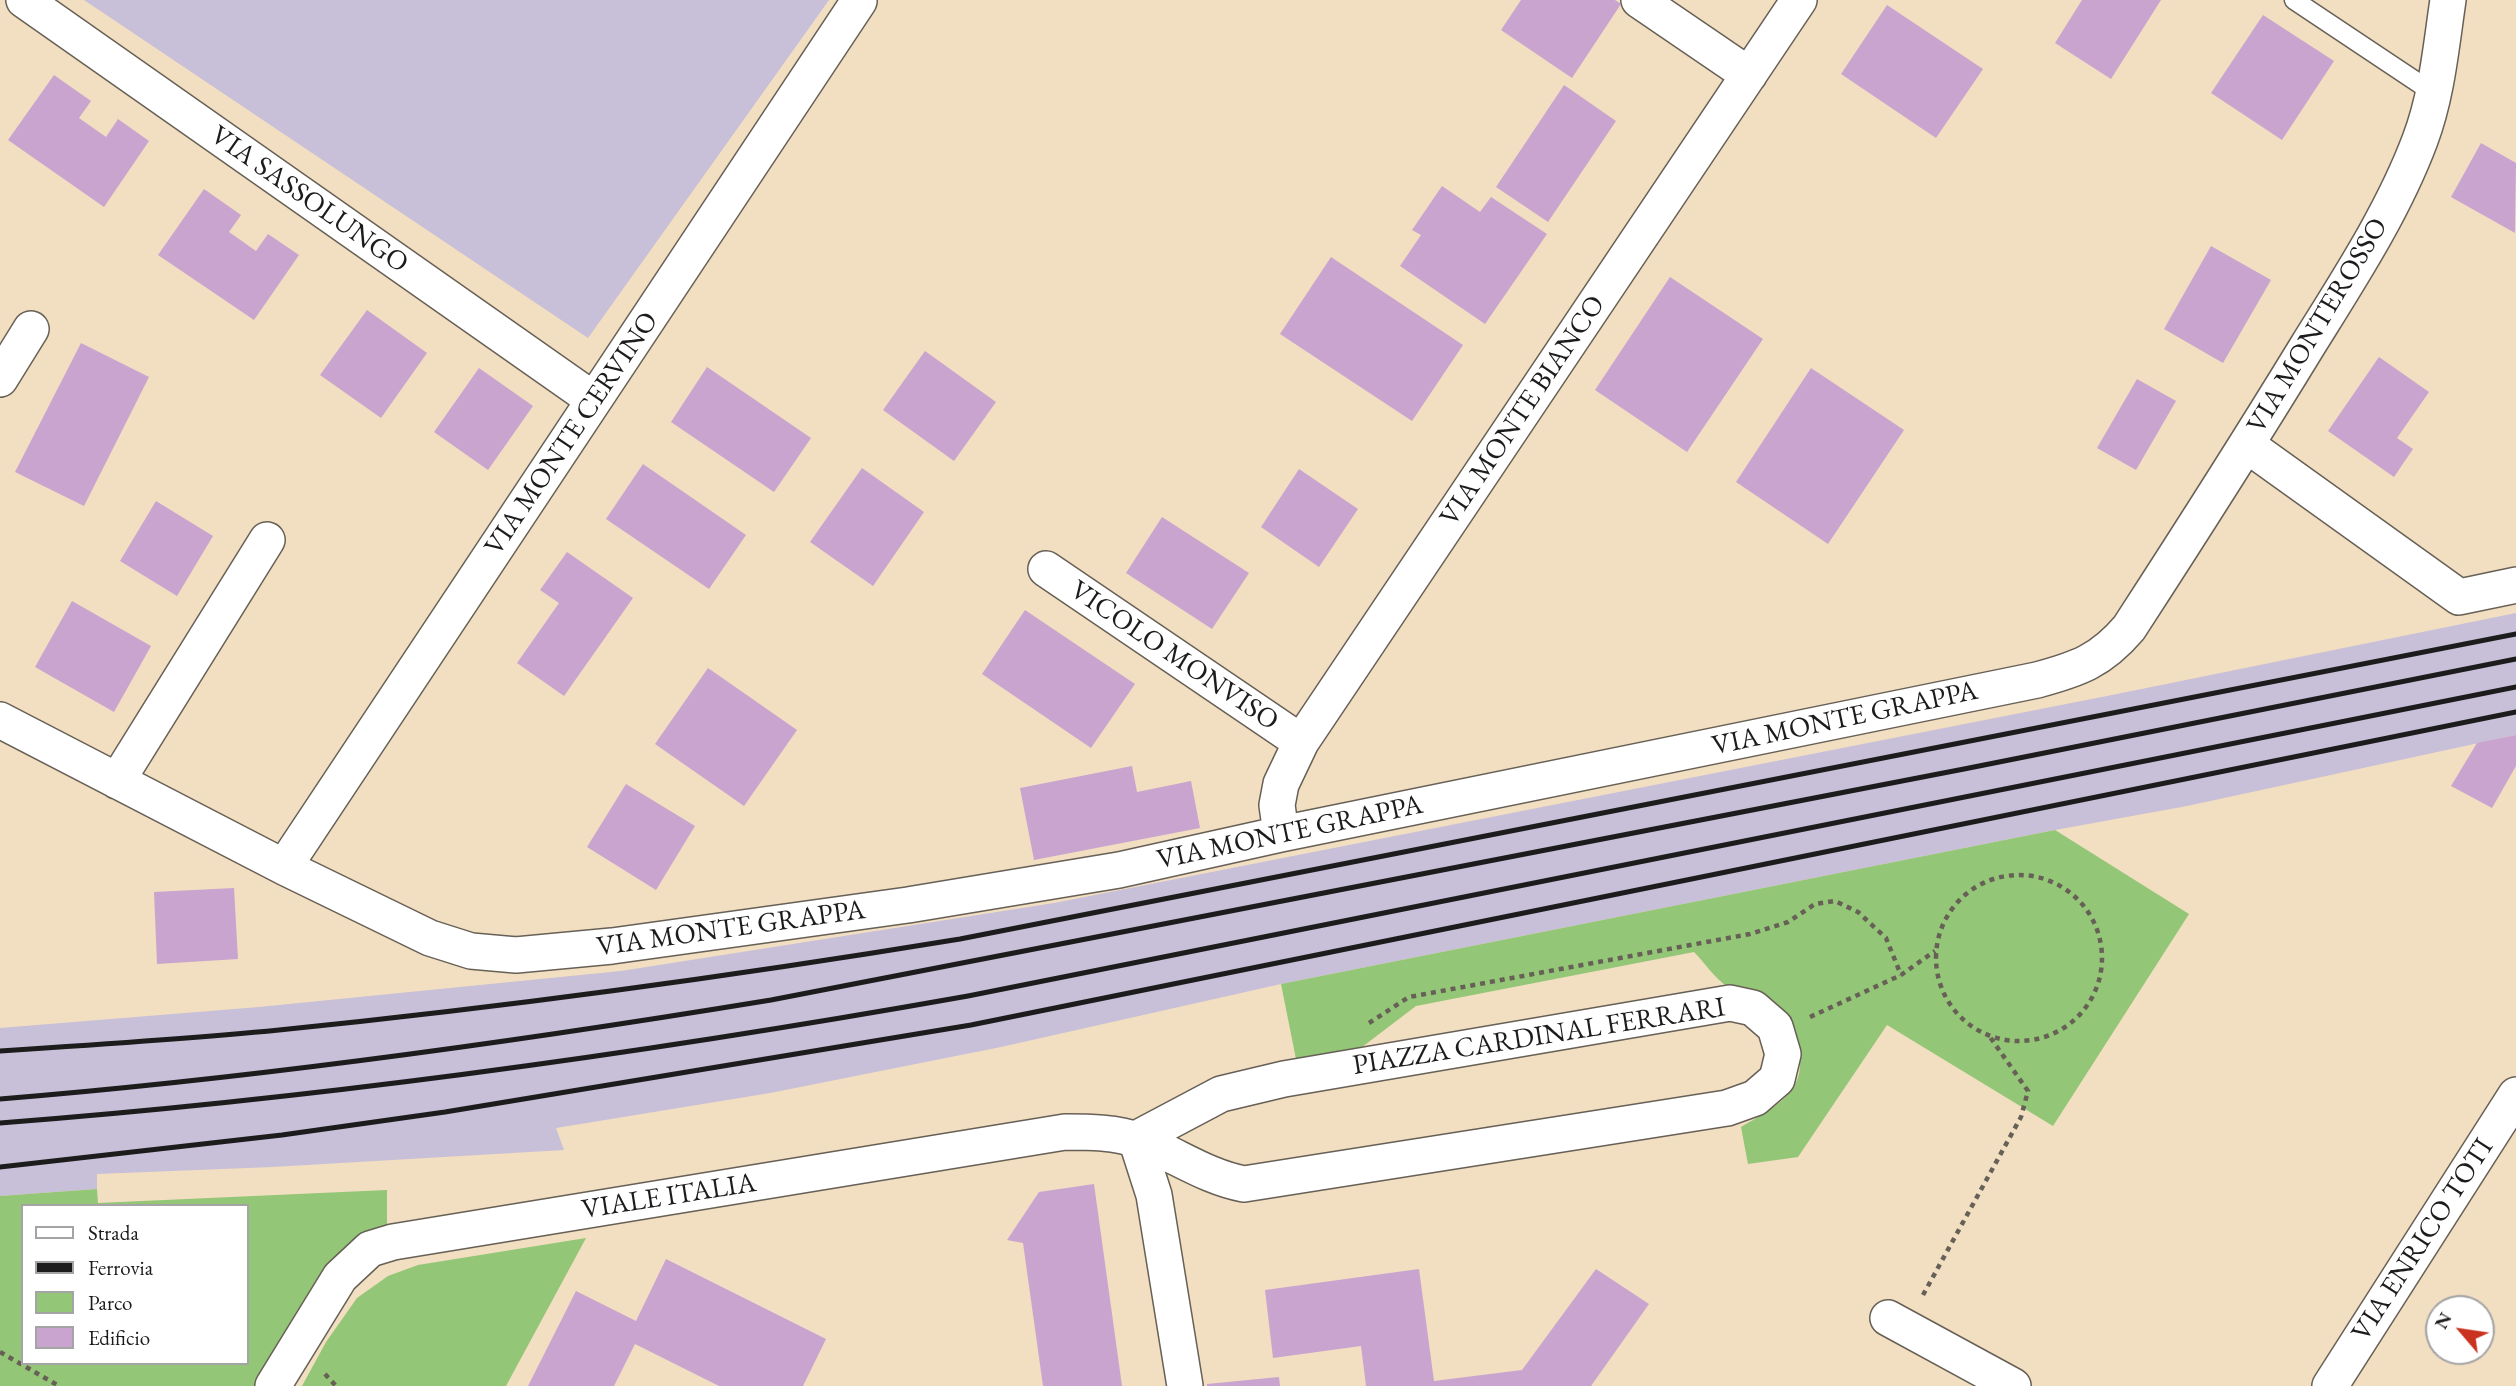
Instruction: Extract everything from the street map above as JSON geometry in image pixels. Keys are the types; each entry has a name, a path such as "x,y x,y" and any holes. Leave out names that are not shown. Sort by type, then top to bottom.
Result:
{"street":[{"name":"VIA SASSOLUNGO","path":"24,0 594,400"},
{"path":"1640,0 1749,75"},
{"name":"VIA MONTE BIANCO","path":"1281,834 1277,805 1281,784 1301,742 1799,0"},
{"name":"VIA MONTEROSSO","path":"2129,628 2247,445 2351,276 2397,192 2421,139 2435,94 2448,0"},
{"name":"VIA MONTE CERVINO","path":"285,866 858,1"},
{"path":"0,379 31,329"},
{"path":"2247,445 2459,597 2516,585"},
{"path":"117,780 267,540"},
{"name":"VICOLO MONVISO","path":"1046,569 1301,742"},
{"name":"VIA MONTE GRAPPA","path":"0,720 430,938 471,951 516,955 612,946 934,901 1119,870 1281,834 2037,680 2094,661 2114,646 2129,628"},
{"name":"PIAZZA CARDINAL FERRARI","path":"1730,1003 1753,1008 1775,1027 1783,1054 1777,1079 1755,1098 1727,1108 1244,1184 1206,1173 1172,1154 1136,1139 1221,1094 1284,1079 1730,1003"},
{"name":"VIA ENRICO TOTI","path":"2330,1386 2516,1095"},
{"name":"VIALE ITALIA","path":"273,1386 340,1277 370,1249 393,1242 1065,1132 1093,1132 1136,1139"},
{"path":"1136,1139 1154,1195 1185,1386"},
{"path":"1897,1322 2013,1386"}],"lane":[{"path":"2294,0 2435,94"}],"path":[{"path":"1897,1322 2021,1117 2028,1091 1990,1037 1964,1021 1943,994 1935,965 1937,936 1952,908 1973,887 1986,880 2015,874 2037,875 2063,886 2089,911 2103,947 2101,975 2094,995 2075,1021 2050,1036 2031,1041 1990,1037"},
{"path":"1367,1025 1409,997 1750,934 1788,922 1815,904 1835,901 1858,912 1886,938 1901,975"},
{"path":"1804,1020 1901,975 1936,951"},
{"path":"0,1352 21,1364"},
{"path":"23,1365 59,1386"},
{"path":"325,1374 336,1386"}],"shaded area":[{"path":"84,0 829,0 588,338"},
{"path":"2516,613 2516,735 2187,806 1281,984 1001,1047 770,1093 556,1128 564,1150 97,1174 97,1189 0,1196 0,1028 259,1007 621,971 1054,903"}],"green space":[{"path":"2055,830 2189,914 2053,1126 1887,1025 1798,1157 1748,1164 1741,1127 1770,1110 1791,1091 1800,1067 1799,1052 1791,1025 1774,1001 1723,984 1694,952 1416,1006 1345,1060 1298,1069 1281,984"},
{"path":"97,1189 98,1203 387,1190 387,1231 351,1242 331,1261 256,1386 0,1386 0,1196"},
{"path":"586,1238 506,1386 302,1386 326,1342 357,1298 388,1276 418,1265"}],"building":[{"path":"1521,0 1615,0 1621,4 1572,78 1501,30"},
{"path":"2082,0 2161,0 2111,79 2055,43"},
{"path":"1887,5 1983,69 1936,138 1841,74"},
{"path":"2263,15 2334,61 2282,140 2211,93"},
{"path":"54,75 91,101 79,118 106,137 118,119 149,141 104,207 8,140"},
{"path":"1564,85 1616,121 1548,222 1496,187"},
{"path":"2481,143 2516,163 2515,233 2451,197"},
{"path":"1442,186 1480,212 1491,197 1547,234 1485,324 1400,266 1421,235 1412,230"},
{"path":"204,189 241,215 229,232 256,251 268,234 299,255 254,320 158,255"},
{"path":"2211,246 2271,280 2223,363 2164,329"},
{"path":"1331,257 1463,345 1412,421 1280,334"},
{"path":"1670,277 1763,339 1687,452 1595,390"},
{"path":"367,310 427,353 381,418 320,375"},
{"path":"81,343 149,377 84,506 15,472"},
{"path":"925,351 996,402 954,461 883,410"},
{"path":"2379,357 2429,392 2397,438 2413,449 2394,477 2328,431"},
{"path":"707,367 811,438 774,492 671,422"},
{"path":"479,368 533,406 488,470 434,432"},
{"path":"1811,368 1904,430 1828,544 1736,482"},
{"path":"2137,379 2176,401 2136,470 2097,448"},
{"path":"643,464 746,535 709,589 606,519"},
{"path":"862,468 924,512 873,586 810,542"},
{"path":"1299,469 1358,509 1319,567 1261,527"},
{"path":"156,501 213,536 177,596 120,561"},
{"path":"1162,517 1249,573 1212,629 1126,573"},
{"path":"567,552 633,598 564,696 517,663 559,603 540,590"},
{"path":"72,601 151,646 114,712 35,667"},
{"path":"1025,610 1135,684 1091,748 982,674"},
{"path":"708,668 797,730 744,806 655,744"},
{"path":"2516,735 2516,766 2492,808 2451,786 2477,743"},
{"path":"1132,766 1137,792 1191,781 1200,828 1034,860 1020,788"},
{"path":"626,784 695,826 656,890 587,847"},
{"path":"234,888 238,959 157,964 154,892"},
{"path":"1094,1184 1122,1386 1043,1386 1023,1243 1007,1240 1039,1192"},
{"path":"666,1259 826,1339 803,1386 719,1386 635,1344 614,1386 528,1386 576,1291 636,1321"},
{"path":"1419,1269 1434,1381 1522,1370 1596,1269 1649,1304 1591,1386 1366,1386 1361,1346 1273,1358 1265,1290"},
{"path":"1279,1377 1280,1386 1207,1386 1207,1384"}],"railway":[{"path":"0,1051 244,1033 450,1011 705,978 960,939 2516,634"},
{"path":"0,1099 290,1070 771,1000 2516,659"},
{"path":"0,1123 243,1101 486,1072 848,1017 968,996 2516,687"},
{"path":"0,1167 282,1135 445,1112 971,1025 2516,712"}]}
